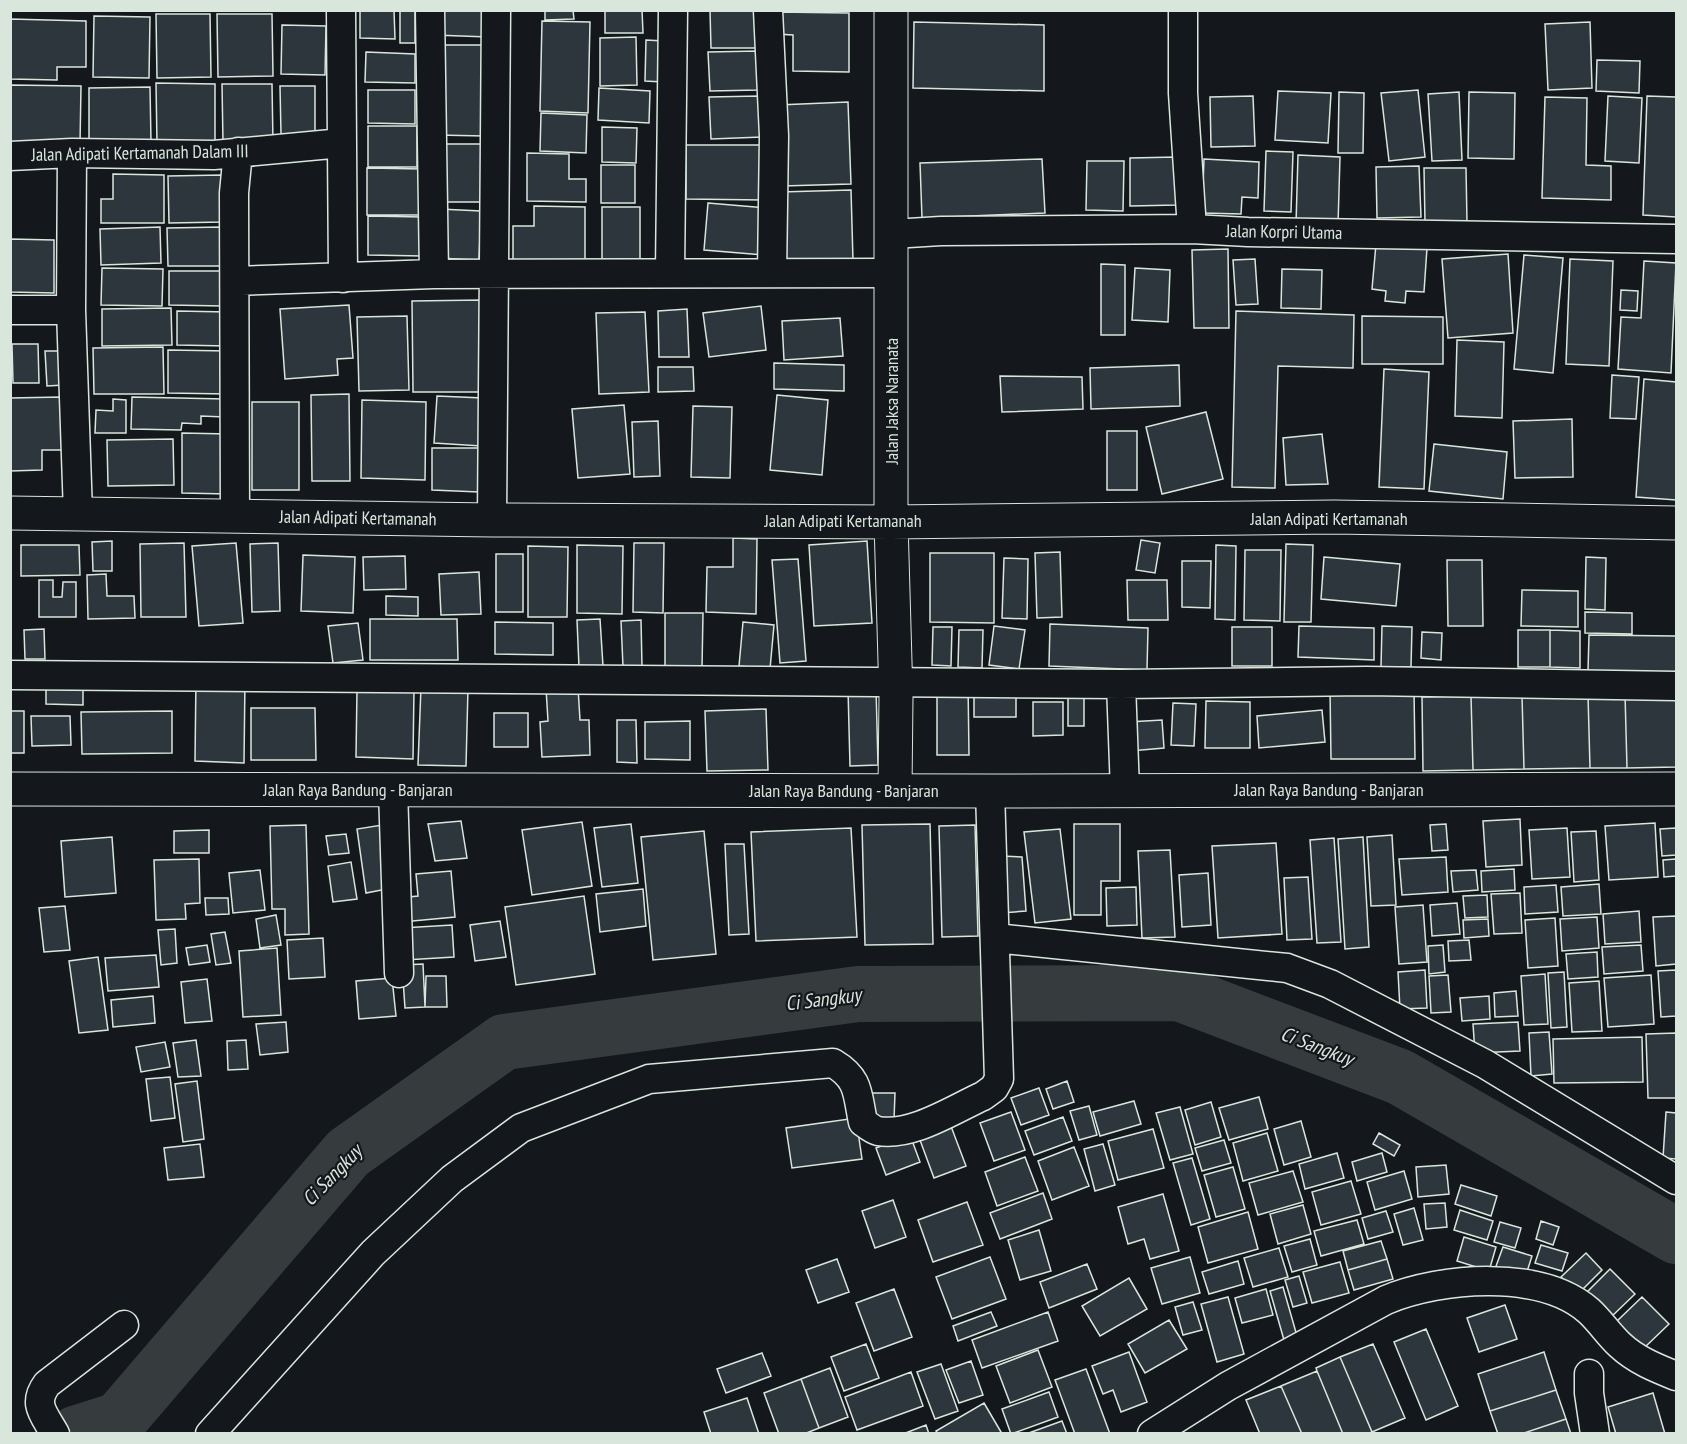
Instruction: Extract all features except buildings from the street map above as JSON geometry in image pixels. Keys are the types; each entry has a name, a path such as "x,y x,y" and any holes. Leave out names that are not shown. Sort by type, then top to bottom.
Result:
{"main road":[{"name":"Jalan Jaksa Naranata","path":"891,10 891,522 895,790"},
{"name":"Jalan Adipati Kertamanah","path":"10,513 492,520 891,522 1334,518 1677,523"},
{"name":"Jalan Raya Bandung - Banjaran","path":"10,789 1125,791 1677,789"}],"street":[{"path":"341,10 343,278"},
{"path":"430,10 435,274"},
{"path":"492,520 496,10"},
{"path":"670,273 673,10"},
{"path":"768,10 774,136 772,273"},
{"path":"1183,10 1183,93 1192,229"},
{"name":"Jalan Adipati Kertamanah Dalam III","path":"10,156 72,153 214,155 342,143"},
{"path":"235,516 234,193 238,152"},
{"path":"72,153 70,310 78,514"},
{"name":"Jalan Korpri Utama","path":"892,234 941,231 1192,229 1677,239"},
{"path":"235,281 435,274 892,273"},
{"path":"10,310 70,310"},
{"path":"10,675 1121,684 1366,681 1677,686"},
{"path":"1121,684 1125,791"},
{"path":"393,790 399,973"},
{"path":"210,1434 373,1253 452,1179 521,1128 649,1079 833,1063 845,1070 855,1083 863,1122 876,1131 914,1128 984,1096 994,1088 999,1078 990,791"},
{"path":"995,941 1287,968 1330,984 1485,1064 1677,1180"},
{"path":"1152,1434 1228,1386 1386,1300 1401,1293 1447,1285 1490,1281 1532,1285 1555,1292 1589,1311 1622,1347 1647,1364 1677,1376"},
{"path":"55,1434 39,1406 39,1394 47,1384 124,1325"},
{"path":"1589,1374 1594,1434"}],"waterway":[{"name":"Ci Sangkuy","path":"75,1434 119,1420 348,1153 504,1042 858,994 1179,993 1400,1077 1676,1236"}]}
